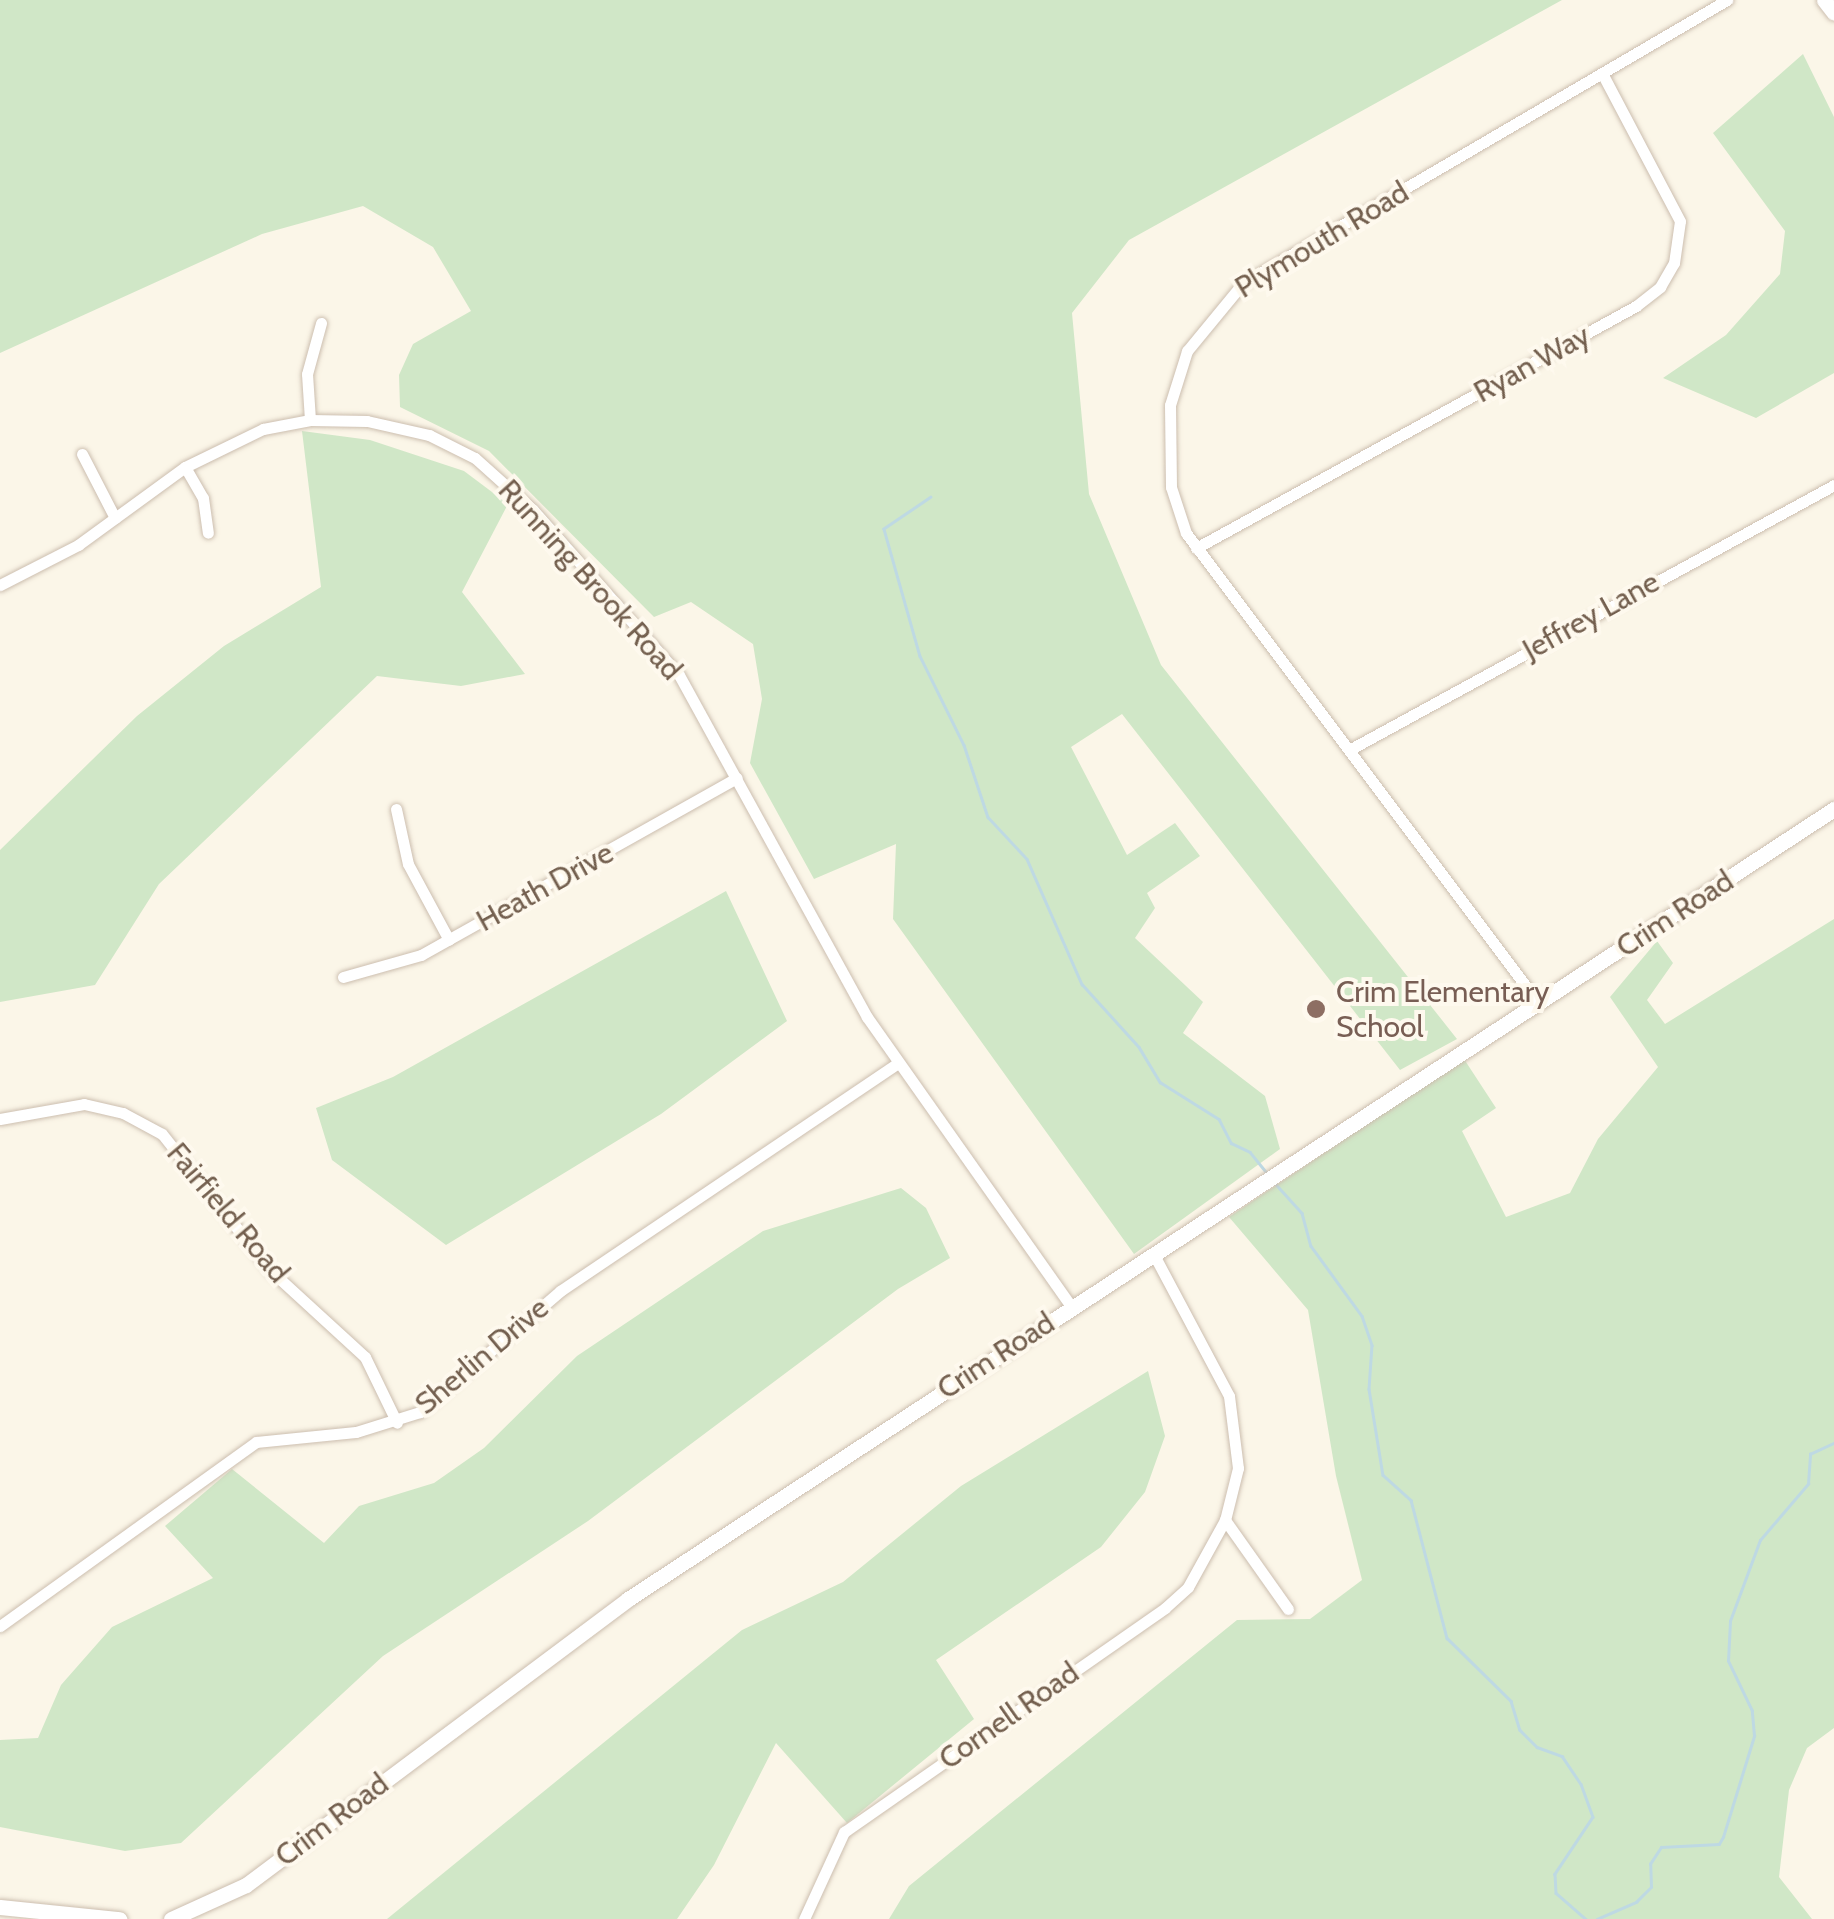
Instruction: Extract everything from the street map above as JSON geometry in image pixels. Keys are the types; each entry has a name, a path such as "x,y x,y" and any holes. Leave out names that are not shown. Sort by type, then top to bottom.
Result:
{"street":[{"name":"Plymouth Road","path":"1537,1001 1196,548 1177,509 1166,446 1180,368 1219,306 1280,259 1604,77 1728,0"},
{"path":"1824,0 1834,13"},
{"name":"Ryan Way","path":"1196,548 1636,306 1660,287 1674,262 1680,222 1604,77"},
{"path":"310,420 307,374 321,323"},
{"name":"Running Brook Road","path":"0,585 116,518 185,467 246,434 310,420 397,426 475,458 533,510 668,661 897,1064 1071,1306"},
{"path":"82,454 116,518"},
{"path":"185,467 203,498 208,533"},
{"name":"Jeffrey Lane","path":"1348,750 1834,485"},
{"name":"Heath Drive","path":"344,976 406,960 448,940 737,778"},
{"path":"396,809 408,864 448,940"},
{"name":"Crim Road","path":"172,1919 203,1915 628,1600 1071,1306 1834,810"},
{"name":"Sherlin Drive","path":"0,1626 256,1442 396,1422 452,1390 560,1292 897,1064"},
{"name":"Fairfield Road","path":"0,1119 84,1104 124,1113 162,1134 270,1270 365,1357 396,1422"},
{"name":"Cornell Road","path":"804,1919 844,1832 1166,1608 1188,1586 1225,1520 1238,1468 1228,1396 1154,1253"},
{"path":"1225,1520 1288,1609"},
{"path":"0,1906 119,1919"}],"green space":[{"path":"0,0 1562,0 1129,240 1072,313 1089,494 1161,665 1457,1039 1400,1070 1122,714 1071,747 1127,855 1175,823 1200,856 1147,893 1155,908 1135,938 1203,1002 1183,1033 1265,1096 1280,1149 1134,1254 893,919 896,844 814,879 750,763 762,699 753,644 691,602 654,617 489,451 400,407 399,375 413,344 471,311 433,247 363,206 262,234 0,353"},
{"path":"1803,54 1834,117 1834,373 1756,418 1663,378 1726,335 1780,274 1785,231 1713,133"},
{"path":"302,431 370,440 464,471 508,504 462,592 525,674 461,686 377,676 159,884 95,985 0,1002 0,850 137,716 224,646 321,587"},
{"path":"726,891 787,1021 661,1114 446,1245 332,1160 316,1108 393,1077"},
{"path":"1834,919 1834,1728 1807,1748 1789,1790 1779,1877 1812,1919 889,1919 909,1886 1237,1620 1310,1619 1362,1580 1336,1476 1308,1310 1229,1217 1464,1059 1496,1108 1462,1131 1506,1217 1570,1193 1598,1139 1658,1067 1610,997 1657,941 1673,963 1647,1000 1665,1024"},
{"path":"901,1188 926,1208 950,1258 898,1289 588,1521 383,1656 181,1843 125,1851 0,1827 0,1740 38,1738 61,1685 112,1627 213,1578 165,1526 232,1469 324,1543 359,1506 434,1483 484,1448 577,1356 763,1231"},
{"path":"1148,1371 1165,1436 1145,1492 1101,1547 936,1660 974,1719 847,1823 776,1743 714,1865 677,1919 387,1919 742,1630 843,1582 961,1486"}],"waterway":[{"path":"931,497 884,529 920,656 964,745 988,817 1027,859 1082,984 1139,1047 1160,1082 1219,1119 1231,1143 1250,1152 1266,1172"},
{"path":"1274,1182 1302,1213 1311,1246 1362,1316 1372,1345 1369,1389 1383,1475 1411,1500 1447,1638 1511,1701 1520,1730 1537,1747 1562,1756 1581,1784 1593,1817 1555,1874 1556,1893 1586,1919"},
{"path":"1597,1919 1636,1902 1651,1887 1650,1864 1661,1847 1719,1844 1723,1837 1754,1736 1752,1711 1728,1661 1730,1621 1760,1540 1808,1484 1810,1454 1834,1443"}],"place":[{"name":"Crim Elementary School","path":"1316,1009"}]}
